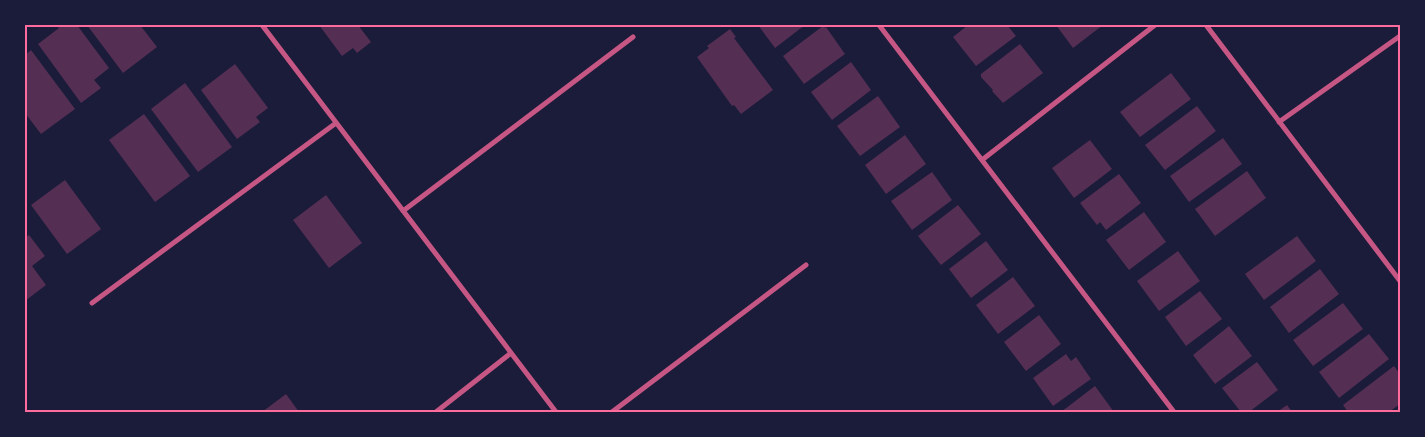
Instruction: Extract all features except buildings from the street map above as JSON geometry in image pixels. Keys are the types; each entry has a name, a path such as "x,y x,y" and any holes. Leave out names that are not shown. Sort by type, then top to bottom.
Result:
{"street":[{"path":"262,25 556,412"},
{"path":"879,25 1174,412"},
{"path":"982,160 1155,25"},
{"path":"1206,25 1400,281"},
{"path":"1279,122 1400,36"},
{"path":"403,210 633,37"},
{"path":"92,303 336,123"},
{"path":"612,412 806,265"},
{"path":"436,412 511,353"}]}
